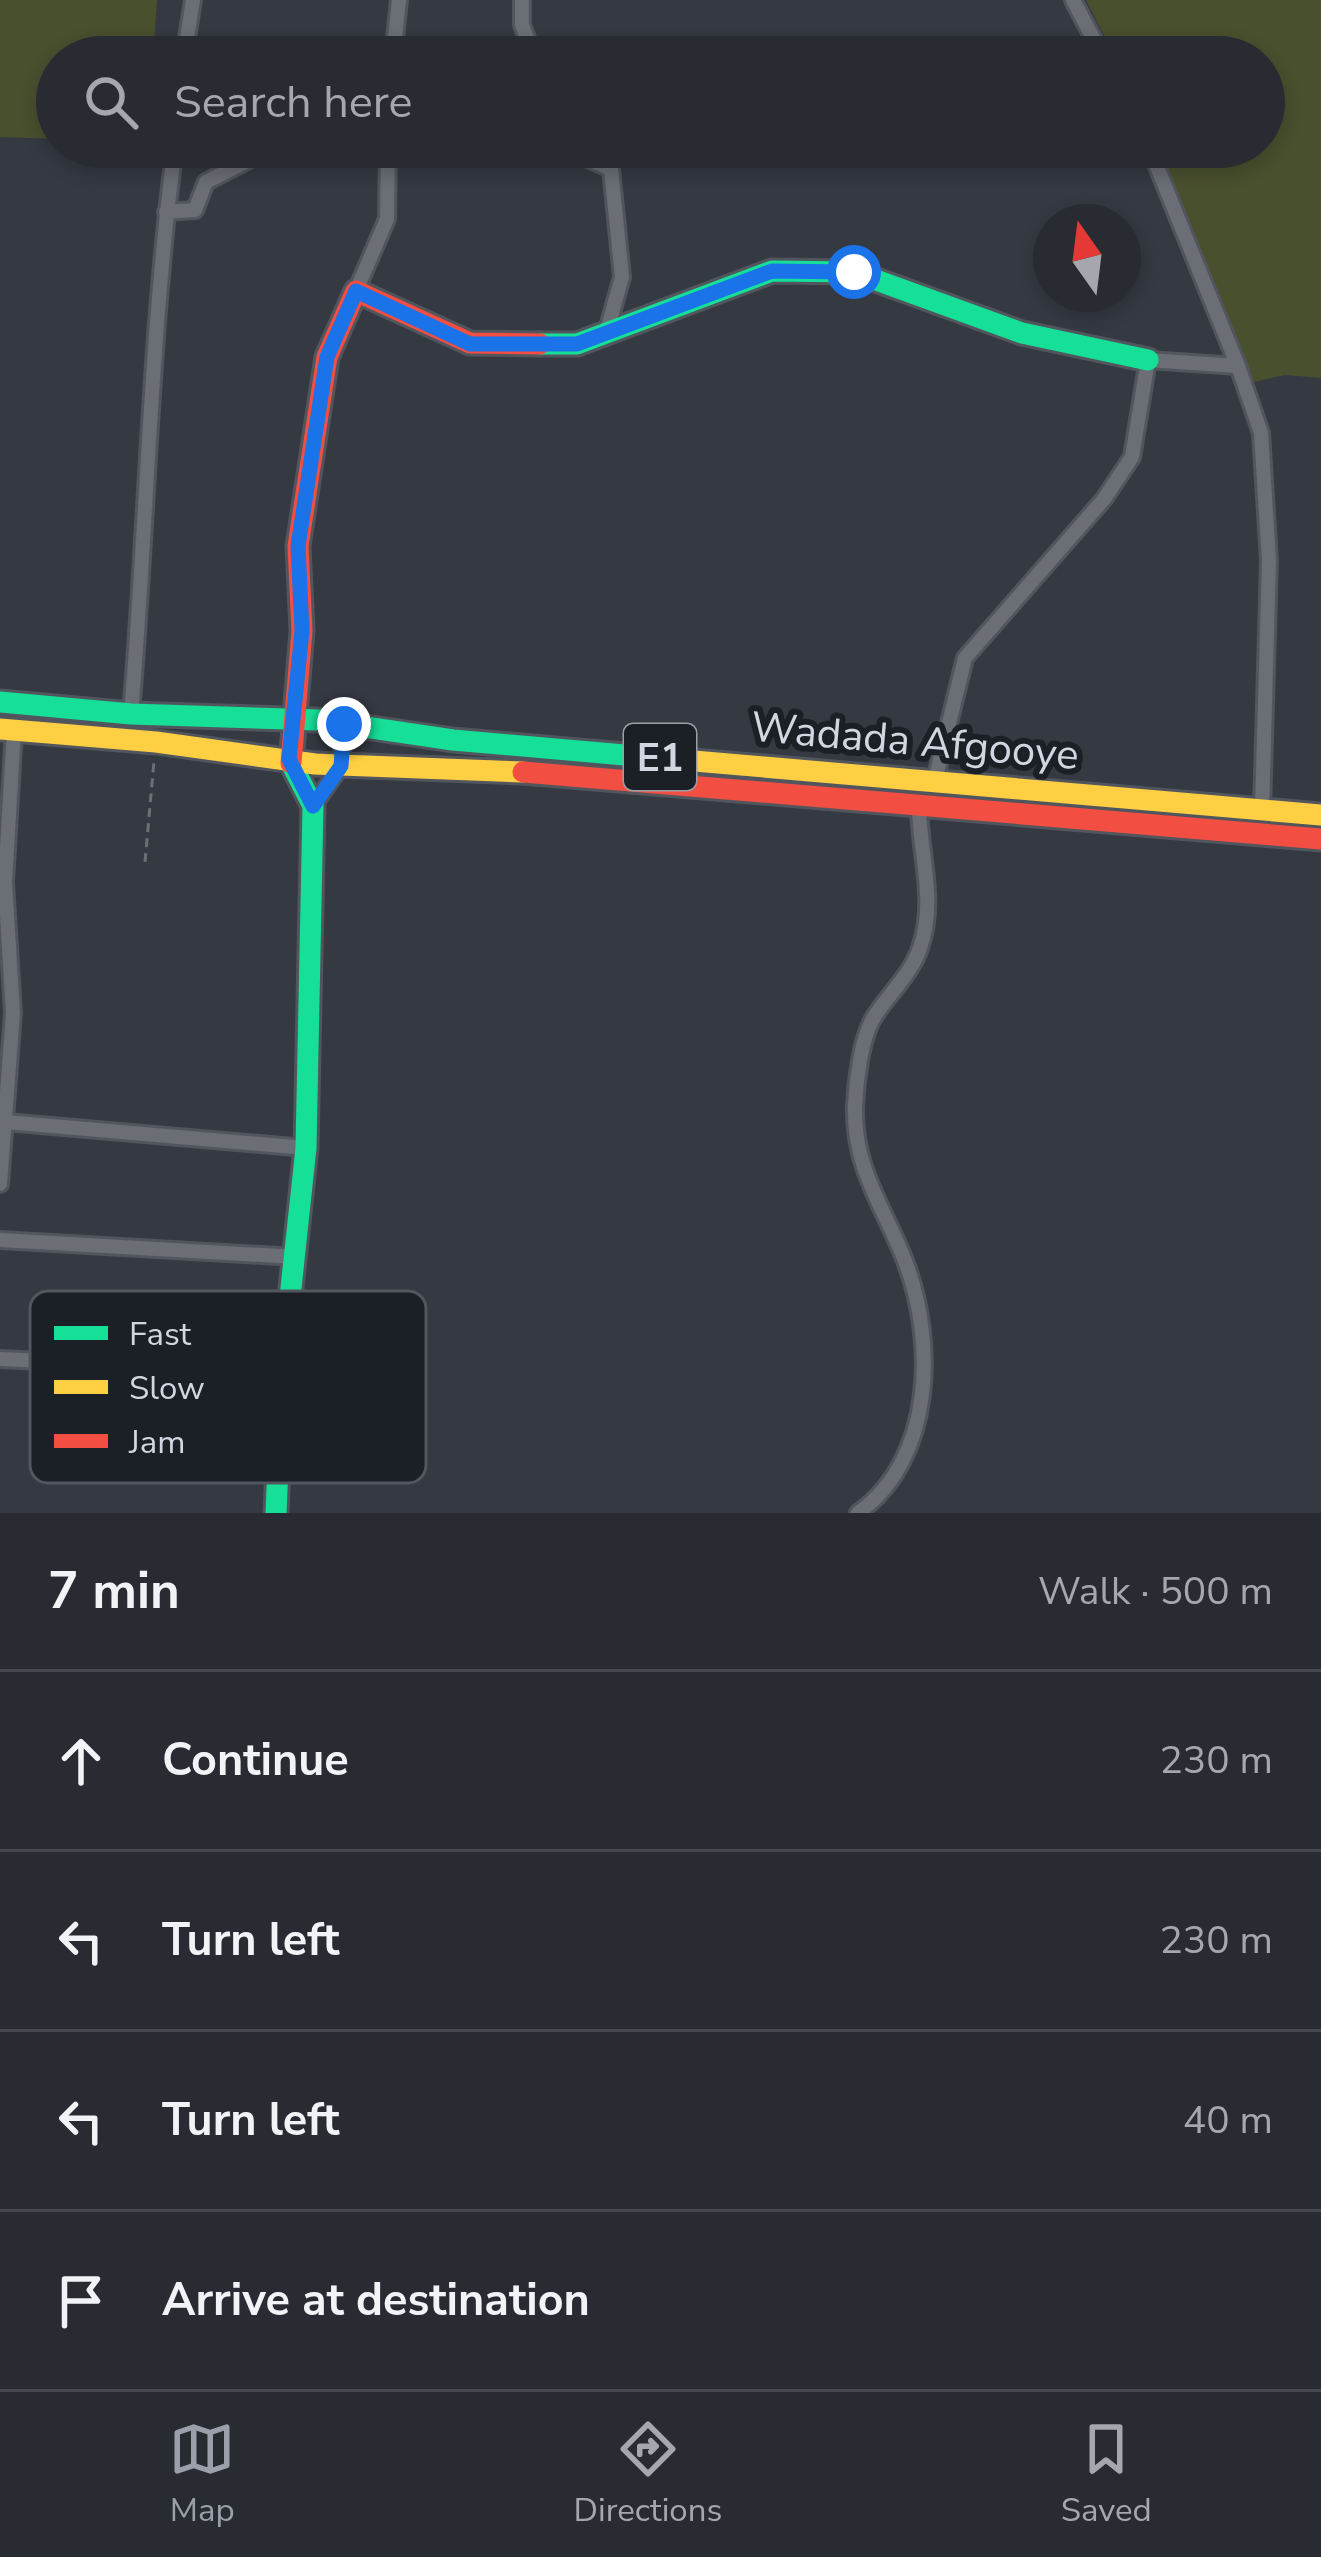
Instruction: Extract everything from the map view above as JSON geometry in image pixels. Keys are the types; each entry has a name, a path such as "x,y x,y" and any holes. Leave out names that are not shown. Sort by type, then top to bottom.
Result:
{"main road":[{"path":"293,1291 306,1148 313,806 289,759 302,631 298,546 327,357 356,291 470,344 577,344 772,271 854,272 1022,333 1148,360"},
{"name":"Wadada Afgooye","path":"0,702 130,714 293,719 453,740 1321,815"},
{"name":"Wadada Afgooye","path":"7,730 156,742 341,766 559,773 1321,839"},
{"path":"276,1513 277,1483"}],"street":[{"path":"187,36 193,0"},
{"path":"395,36 399,0"},
{"path":"522,0 526,36"},
{"path":"1072,0 1092,36"},
{"path":"130,714 172,168"},
{"path":"166,212 194,210 206,182 233,168"},
{"path":"356,291 387,219 388,168"},
{"path":"606,334 622,278 608,168"},
{"path":"1158,168 1261,433 1269,561 1262,810"},
{"path":"935,780 965,658 1104,499 1132,457 1148,360 1238,366"},
{"path":"313,806 341,766 344,724"},
{"path":"0,1184 13,1013 5,882 7,730"},
{"path":"858,1513 877,1506 916,1434 922,1320 904,1260 868,1190 856,1148 855,1103 870,1022 919,952 931,896 919,848 919,804"},
{"path":"6,1122 306,1148"},
{"path":"0,1240 298,1257"},
{"path":"0,1359 30,1360"}],"path":[{"path":"145,862 156,742"}],"green space":[{"path":"0,0 157,0 154,36 36,36 36,138 0,137"},
{"path":"1086,0 1321,0 1321,378 1285,375 1249,383 1162,168 1285,168 1285,36 1104,36"}],"traffic: fast":[{"path":"540,344 577,344 772,271 854,272 1022,333 1148,360"},
{"path":"0,702 131,714 318,720 453,740 636,756"},
{"path":"291,763 313,806 306,1148 291,1291"},
{"path":"276,1513 277,1483"}],"traffic: slow":[{"path":"0,729 156,742 315,764 523,772"},
{"path":"636,756 1321,815"}],"traffic: jam":[{"path":"291,763 302,631 298,546 327,357 356,291 470,343 540,344"},
{"path":"523,772 1321,839"}],"route":[{"path":"344,724 341,766 313,806 289,759 302,631 298,546 327,357 356,291 470,344 577,344 772,271 854,272"}]}
